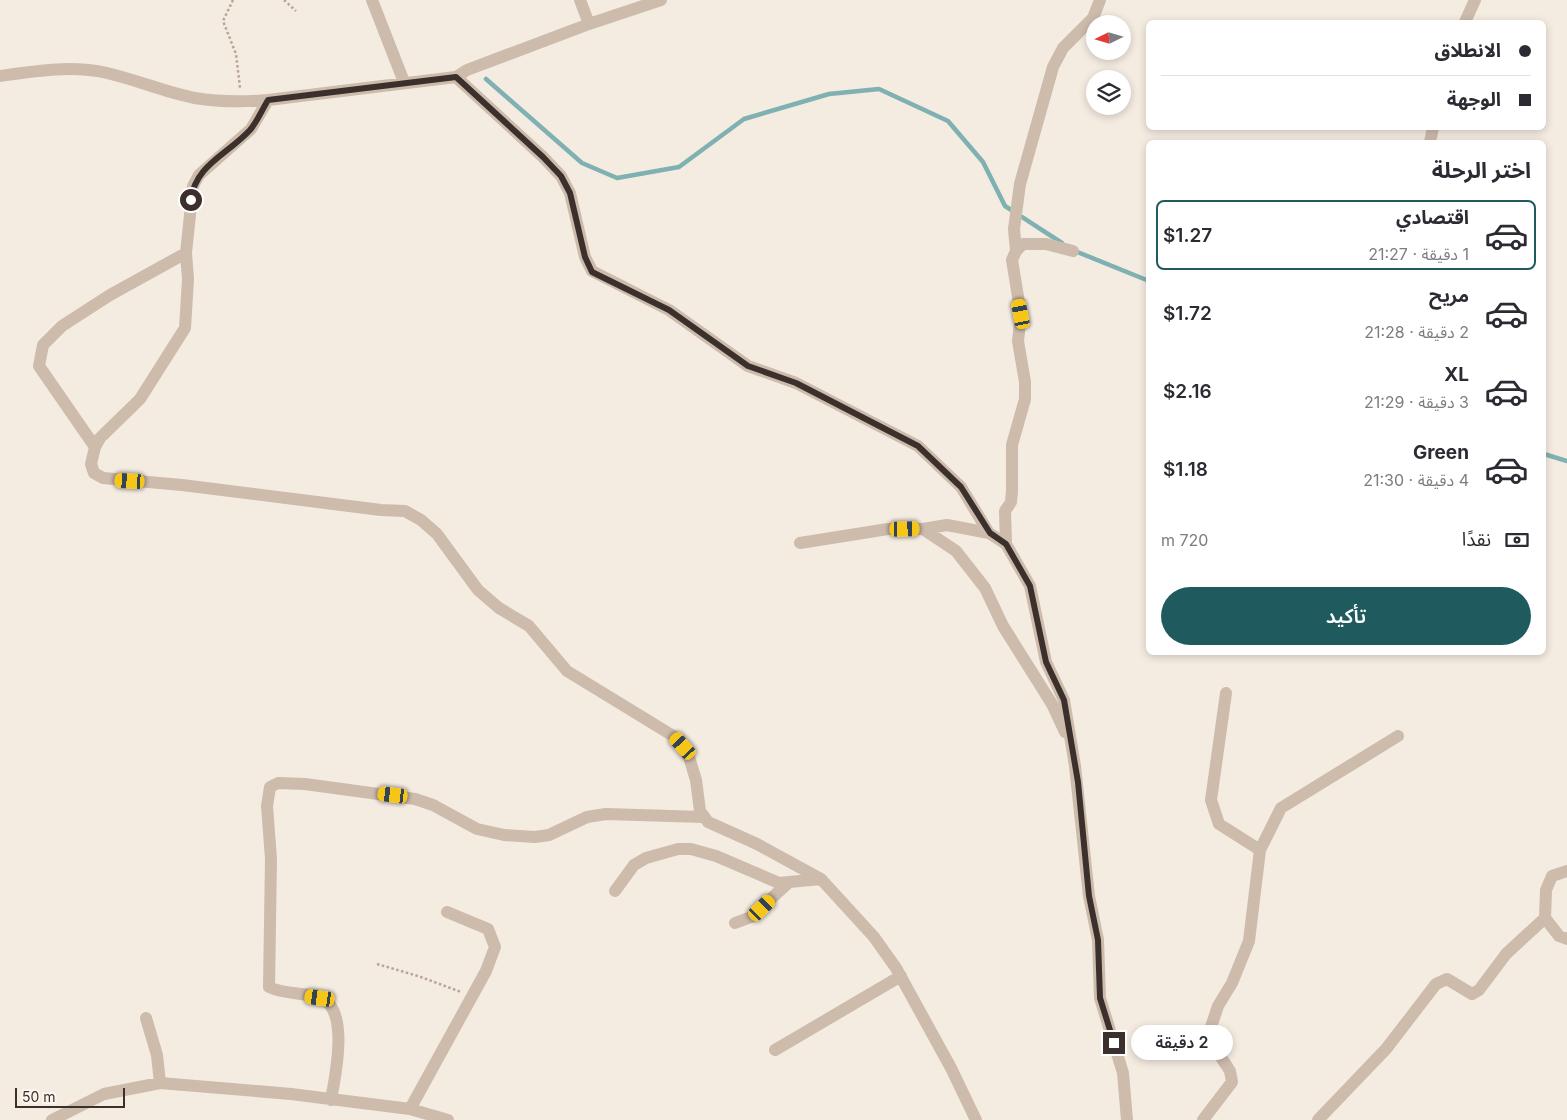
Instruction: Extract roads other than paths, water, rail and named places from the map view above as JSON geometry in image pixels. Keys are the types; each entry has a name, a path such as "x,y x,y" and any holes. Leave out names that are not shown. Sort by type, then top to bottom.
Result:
{"street":[{"path":"372,0 404,82"},
{"path":"580,0 589,24"},
{"path":"0,76 45,69 105,73 196,98 242,102 268,100 456,77 467,70 589,24 661,0"},
{"path":"1006,544 1005,511 1011,502 1012,445 1025,399 1025,382 1018,341 1021,314 1012,260 1016,250 1014,229 1020,184 1053,67 1064,48 1093,18 1100,0"},
{"path":"1466,20 1475,0"},
{"path":"456,77 561,176 570,193 585,257 592,272 669,310 748,366 796,383 918,446 961,487 990,533 1006,544 1030,586 1046,662 1064,700 1072,748 1089,896 1098,940 1100,998 1123,1074 1127,1120"},
{"path":"268,100 251,130 199,175 193,186 186,253 188,279 185,328 140,399 100,438 95,447 91,464 94,472 103,478 182,485 381,510 406,511 422,520 437,534 478,590 500,608 529,626 567,671 674,737 683,746 692,768 703,817"},
{"path":"1016,250 1023,244 1033,243 1073,251"},
{"path":"95,447 39,366 44,345 62,326 110,295 186,253"},
{"path":"800,543 888,529 922,529 947,525 990,533"},
{"path":"922,529 956,550 984,588 1003,626 1052,704 1072,748"},
{"path":"1226,694 1211,800 1219,824 1260,850"},
{"path":"1203,1120 1232,1082 1230,1071 1211,1042 1210,1030 1218,1006 1232,983 1249,941 1260,850 1281,808 1398,736"},
{"path":"331,1100 339,1050 332,1008 329,1003 320,998 279,992 269,987 271,859 267,806 270,787 278,783 305,784 415,799 433,805 476,829 504,835 535,837 549,835 587,817 606,814 703,817 713,825 747,839 821,879 874,937 901,976 951,1068 976,1120"},
{"path":"615,891 634,865 646,858 678,849 690,849 716,856 772,881 787,884 821,879"},
{"path":"1318,1120 1386,1049 1436,984 1447,980 1472,994 1479,990 1506,954 1544,918 1546,890 1552,876 1567,871"},
{"path":"734,923 751,918 787,884"},
{"path":"410,1109 491,961 494,941 488,929 447,912"},
{"path":"1544,918 1559,936 1567,939"},
{"path":"775,1050 901,976"},
{"path":"146,1018 157,1055 160,1083"},
{"path":"52,1120 104,1094 160,1083 291,1094 410,1109 448,1120"}],"waterway":[{"path":"486,79 582,163 617,178 679,167 744,119 829,94 879,89 948,121 983,162 1005,206 1062,243"},
{"path":"1075,251 1146,280"},
{"path":"1546,455 1567,461"}]}
